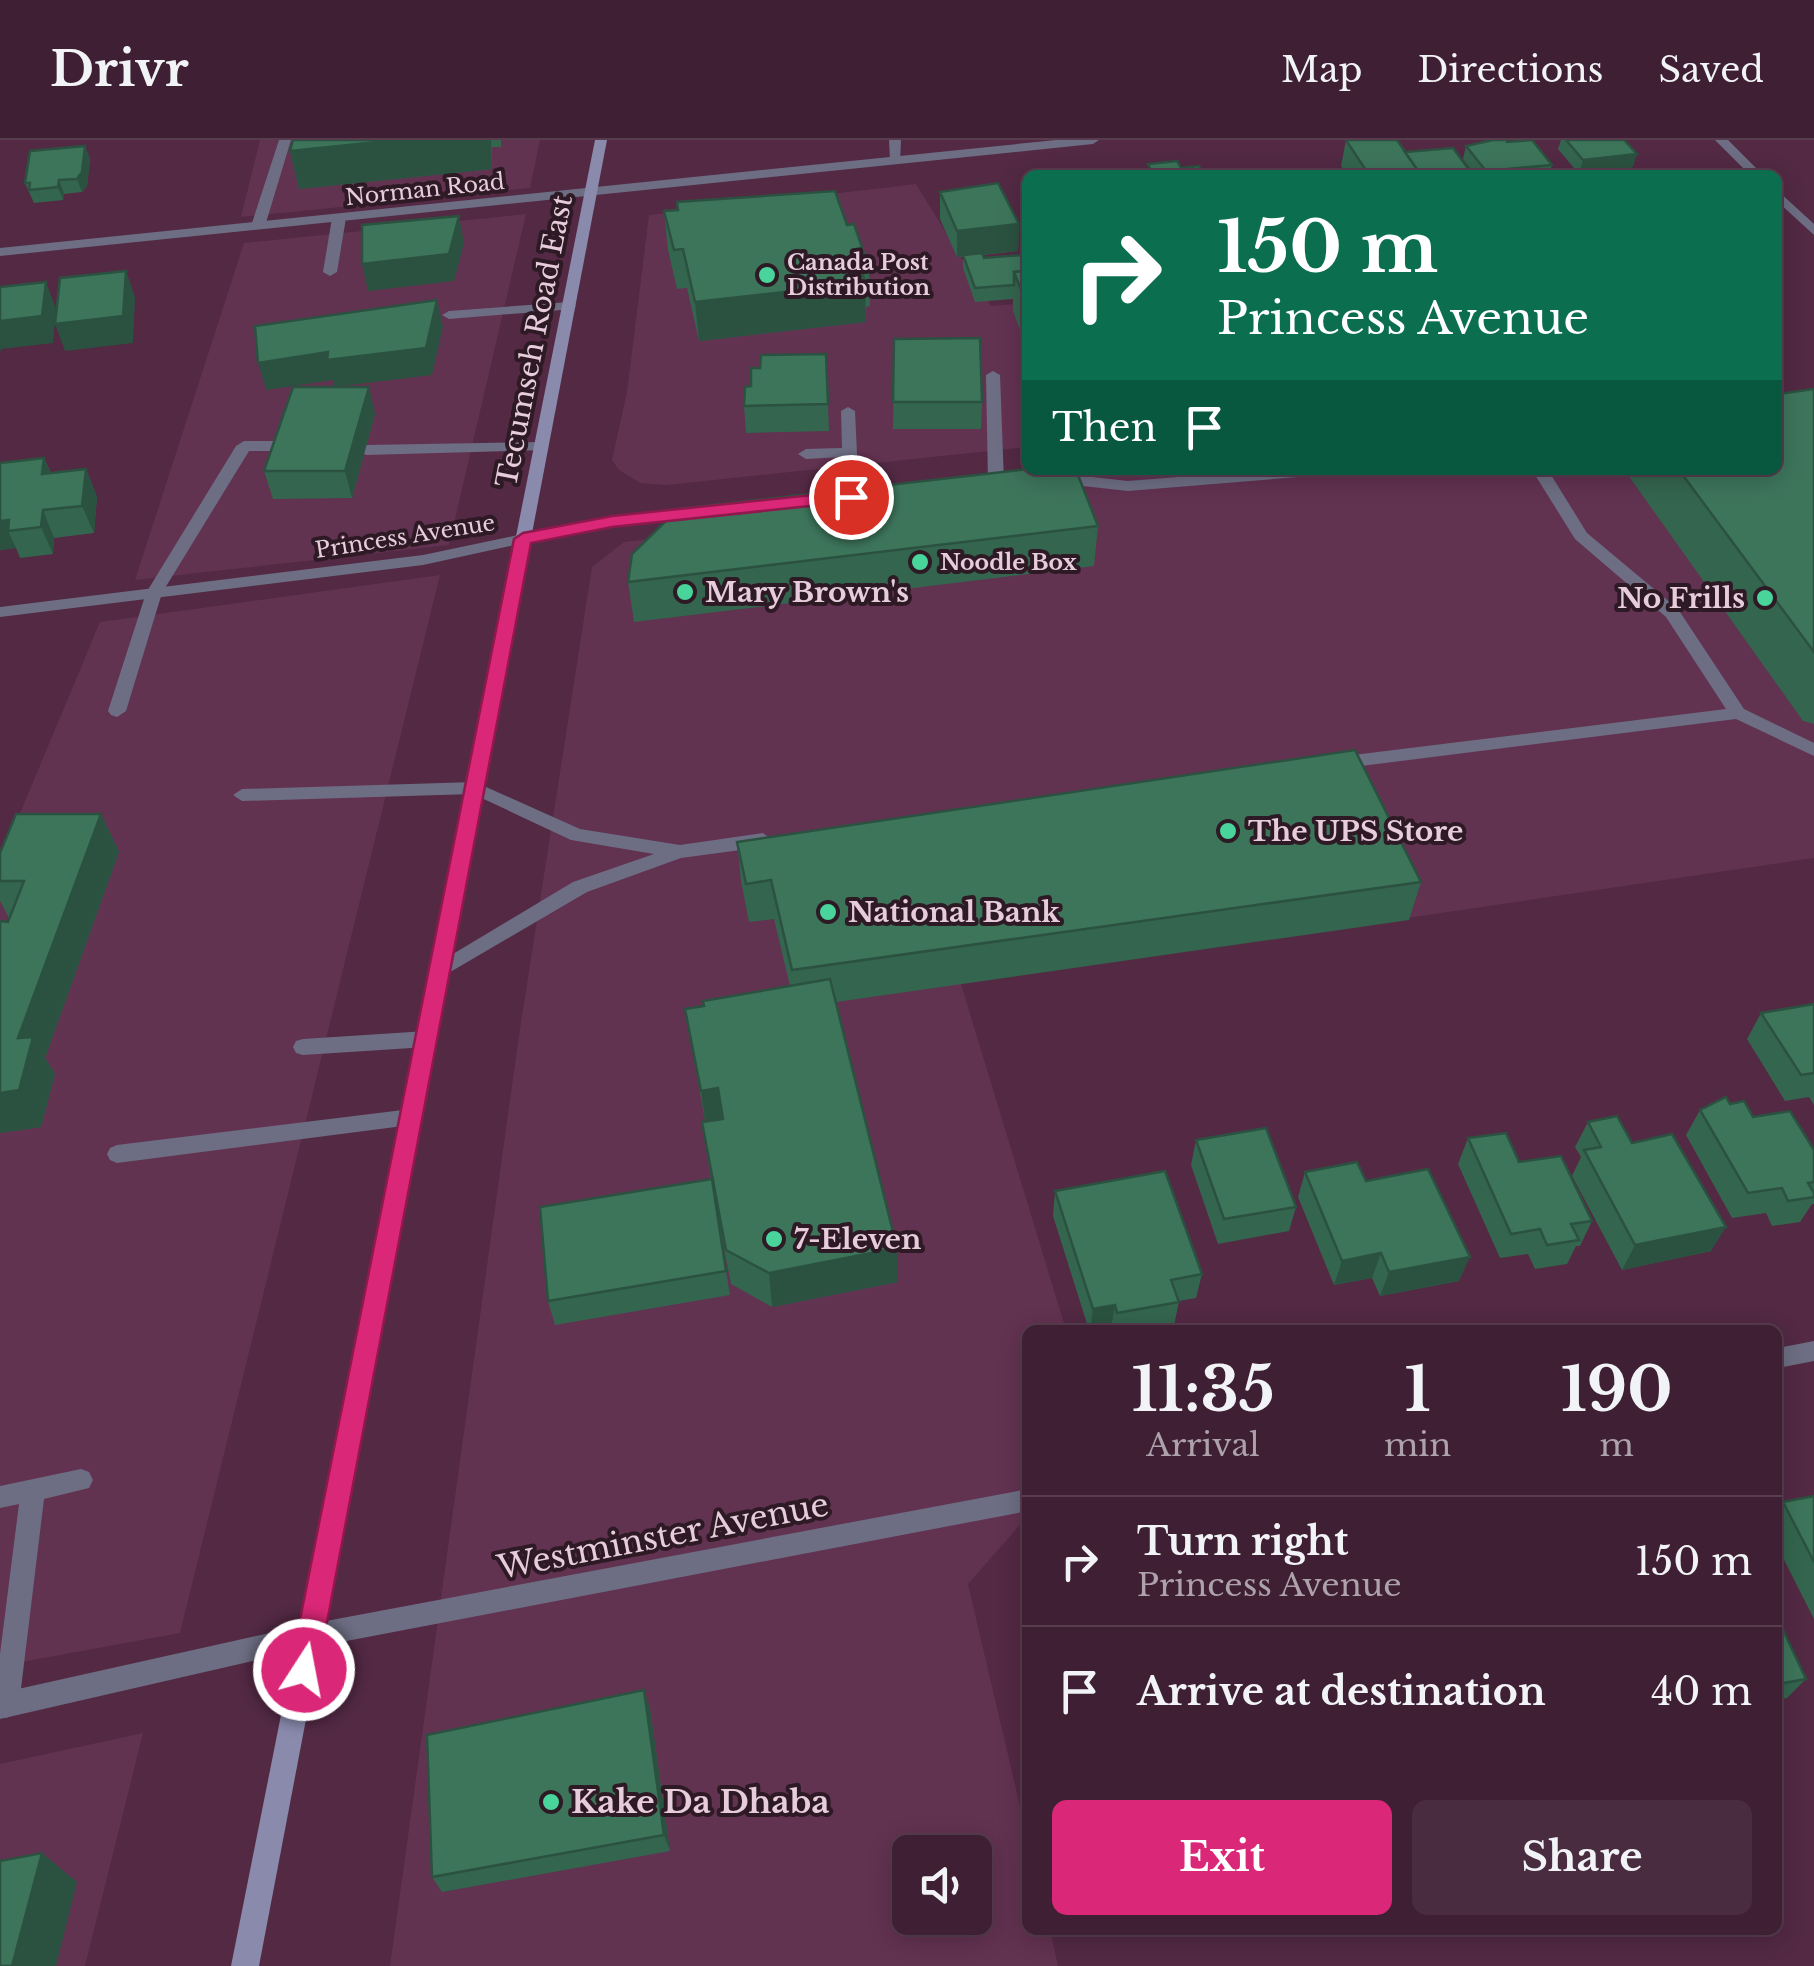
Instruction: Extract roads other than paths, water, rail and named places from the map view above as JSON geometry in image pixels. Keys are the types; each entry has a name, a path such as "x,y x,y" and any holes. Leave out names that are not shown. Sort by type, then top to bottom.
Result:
{"main road":[{"name":"Tecumseh Road East","path":"246,1966 601,140"}],"street":[{"path":"258,226 285,140"},
{"path":"896,140 896,160"},
{"name":"Norman Road","path":"0,252 1094,140"},
{"path":"1721,140 1752,170"},
{"path":"1782,199 1814,231"},
{"path":"330,272 338,218"},
{"path":"450,315 569,306"},
{"path":"993,375 1005,481 1076,475"},
{"path":"832,498 858,496 849,452 848,410"},
{"path":"117,711 154,593 244,446 290,446"},
{"path":"366,450 542,447"},
{"path":"806,454 849,452"},
{"path":"1091,475 1128,486 1262,475"},
{"path":"1543,475 1580,536 1672,614 1738,713 1814,750"},
{"name":"Princess Avenue","path":"0,612 423,560 612,522 722,510"},
{"path":"1316,766 1738,713"},
{"path":"242,795 476,788 576,835 678,852"},
{"path":"440,971 580,887 678,852 779,838"},
{"path":"303,1047 427,1039"},
{"path":"117,1154 412,1116"},
{"path":"1782,1357 1814,1351"},
{"path":"0,1497 81,1480"},
{"path":"3,1705 33,1490"},
{"name":"Westminster Avenue","path":"3,1705 310,1636 1022,1501"}],"place":[{"name":"Canada Post Distribution","path":"767,275"},
{"name":"Noodle Box","path":"920,562"},
{"name":"Mary Brown's","path":"685,592"},
{"name":"No Frills","path":"1765,598"},
{"name":"The UPS Store","path":"1228,831"},
{"name":"National Bank","path":"828,912"},
{"name":"7-Eleven","path":"774,1239"},
{"name":"Kake Da Dhaba","path":"551,1802"}]}
